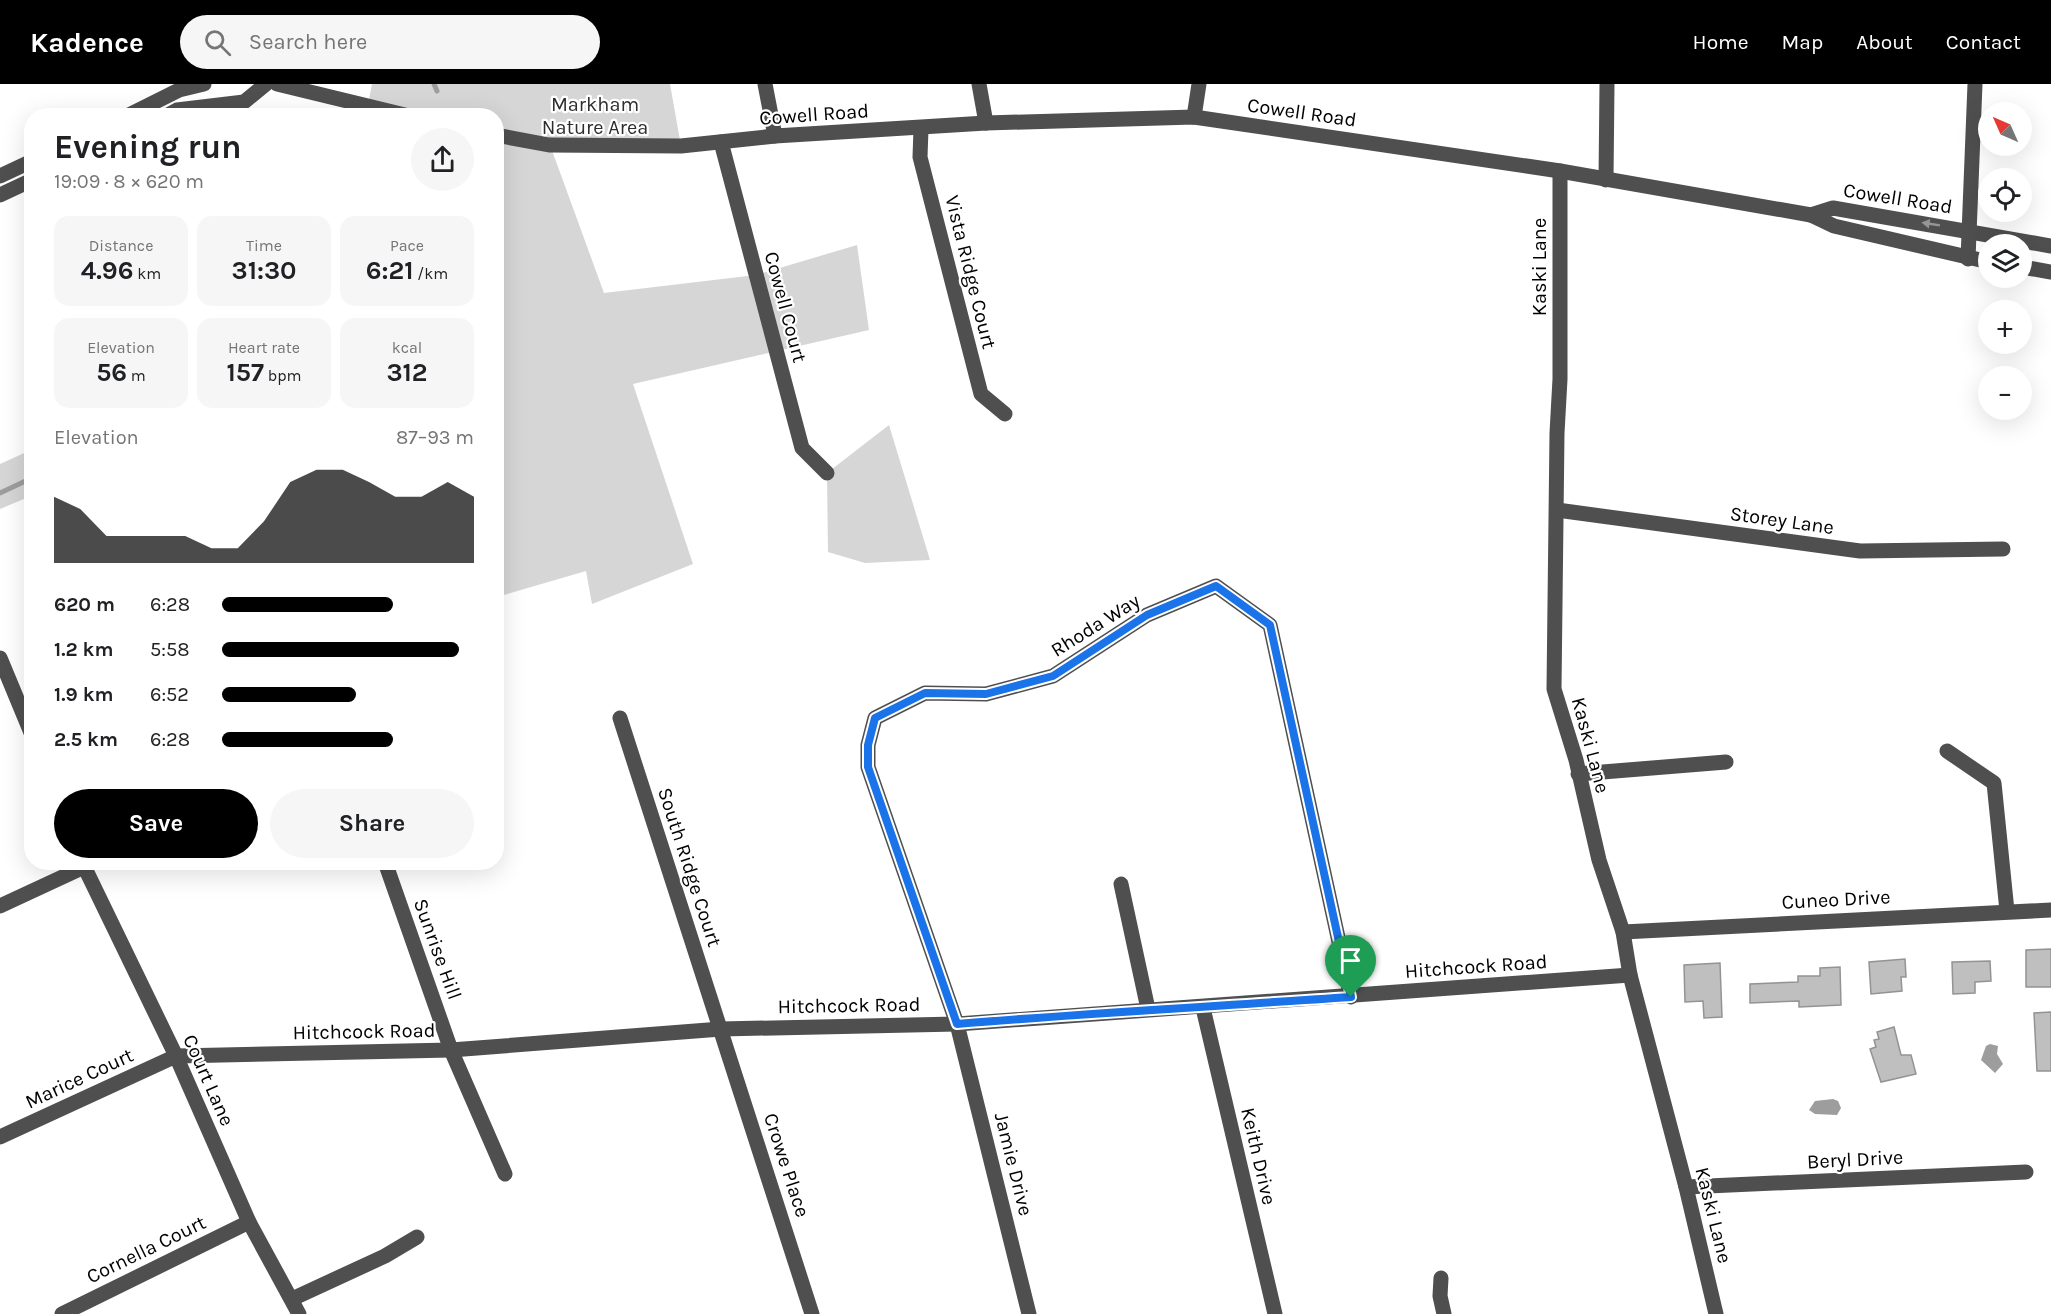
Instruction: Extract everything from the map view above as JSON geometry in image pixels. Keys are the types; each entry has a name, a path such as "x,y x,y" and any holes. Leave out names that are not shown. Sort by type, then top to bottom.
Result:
{"street":[{"path":"143,108 179,90 204,84"},
{"path":"194,108 244,102 266,84"},
{"path":"277,84 376,108"},
{"path":"765,84 775,136"},
{"path":"979,84 986,123"},
{"path":"1194,117 1199,84"},
{"path":"1606,180 1607,84"},
{"path":"1968,259 1975,84"},
{"name":"Cowell Road","path":"504,137 549,145 681,146 775,136 921,129 986,123 1194,117 1560,171 1811,215 1834,226 1978,260"},
{"name":"Vista Ridge Court","path":"921,129 920,157 981,394 1005,414"},
{"name":"Cowell Court","path":"721,142 802,447 826,473"},
{"path":"0,176 24,165"},
{"name":"Kaski Lane","path":"1560,171 1560,380 1554,688 1599,860 1623,932 1630,975 1686,1187 1716,1314"},
{"path":"0,195 24,184"},
{"name":"Cowell Road","path":"1811,215 1833,208 1970,230 2051,246"},
{"path":"2032,269 2051,272"},
{"name":"Storey Lane","path":"1557,510 1860,552 2003,549"},
{"name":"Rhoda Way","path":"957,1024 868,767 868,745 875,718 925,693 986,694 1053,676 1147,615 1216,586 1270,625 1351,997"},
{"path":"0,658 24,715"},
{"path":"0,698 15,692"},
{"name":"South Ridge Court","path":"620,718 721,1029"},
{"path":"1947,751 1994,783 2007,911"},
{"path":"1578,774 1726,762"},
{"path":"0,906 73,870"},
{"name":"Court Lane","path":"85,870 176,1056 249,1222 298,1314"},
{"name":"Sunrise Hill","path":"388,870 451,1050 505,1174"},
{"path":"1121,884 1148,1009"},
{"name":"Cuneo Drive","path":"1623,932 2051,910"},
{"name":"Hitchcock Road","path":"176,1056 451,1050 721,1029 957,1024 1148,1009 1203,1008 1630,975"},
{"name":"Keith Drive","path":"1203,1008 1275,1314"},
{"name":"Jamie Drive","path":"957,1024 1029,1314"},
{"name":"Crowe Place","path":"721,1029 812,1314"},
{"name":"Marice Court","path":"0,1137 176,1056"},
{"name":"Beryl Drive","path":"1686,1187 2026,1172"},
{"name":"Cornella Court","path":"62,1314 249,1222"},
{"path":"292,1299 385,1256 417,1237"},
{"path":"1442,1278 1440,1296 1444,1314"}],"green space":[{"name":"Markham Nature Area","path":"372,84 670,84 681,146 550,145 604,293 756,275 857,245 869,330 633,384 693,564 592,604 586,571 504,595 504,108 380,108 368,105"},
{"path":"889,425 930,560 865,563 828,552 827,473"},
{"path":"24,453 24,499 0,509 0,464"}],"shaded area":[{"path":"1990,1044 1998,1046 1997,1054 2003,1064 1995,1073 1981,1060 1986,1046"},
{"path":"1833,1099 1838,1101 1841,1108 1837,1115 1815,1114 1809,1110 1815,1101"}],"building":[{"path":"2051,949 2051,987 2026,987 2026,950"},
{"path":"1905,959 1906,977 1901,977 1902,991 1871,994 1869,962"},
{"path":"1990,961 1991,981 1975,982 1975,993 1953,994 1952,962"},
{"path":"1720,963 1722,1017 1704,1018 1703,1001 1685,1002 1684,965"},
{"path":"1840,967 1841,1005 1799,1007 1799,1001 1750,1003 1750,984 1798,982 1798,976 1820,976 1820,968"},
{"path":"2051,1012 2051,1071 2037,1071 2034,1013"},
{"path":"1894,1027 1901,1055 1911,1055 1916,1074 1881,1082 1870,1049 1876,1047 1874,1040 1879,1039 1877,1032"}],"waterway":[{"path":"434,84 437,91"},
{"path":"0,493 24,482"}],"route":[{"path":"1216,586 1270,625 1351,997 1203,1008 1148,1009 957,1024 868,767 868,745 875,718 925,693 986,694 1053,676 1147,615 1216,586"}]}
